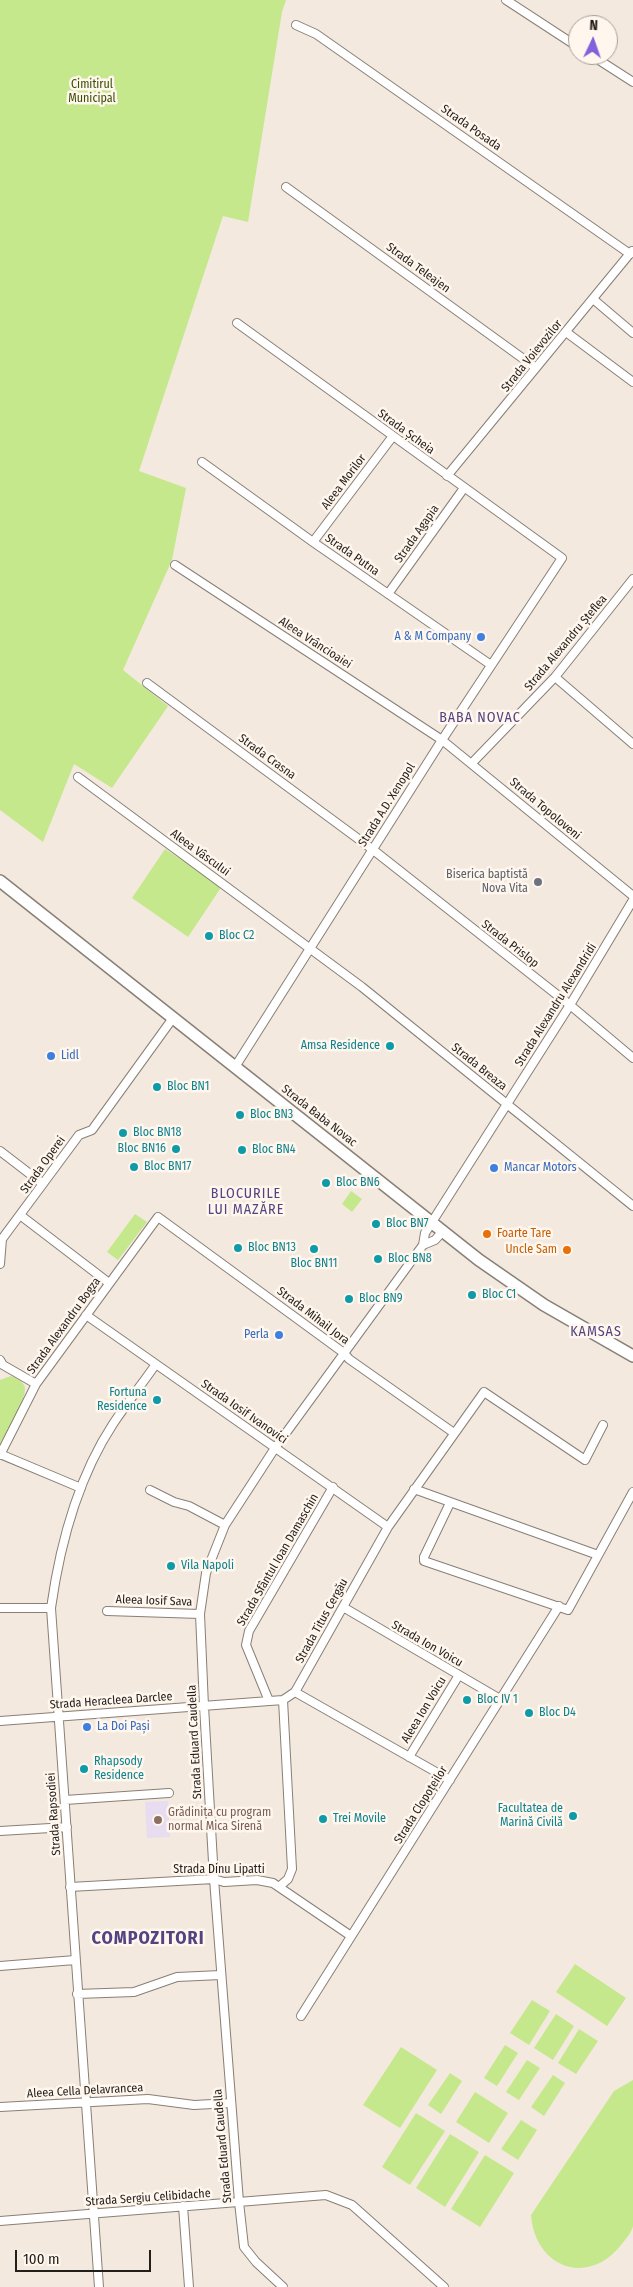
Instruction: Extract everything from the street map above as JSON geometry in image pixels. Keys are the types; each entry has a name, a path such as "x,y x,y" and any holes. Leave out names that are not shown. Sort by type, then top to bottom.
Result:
{"main road":[{"name":"Strada Baba Novac","path":"0,881 443,1231 529,1295 633,1356"}],"street":[{"path":"506,0 568,40"},
{"name":"Strada Posada","path":"296,25 316,34 631,252"},
{"path":"607,65 633,82"},
{"name":"Strada Teleajen","path":"286,187 536,368"},
{"name":"Strada Voievozilor","path":"448,476 631,252"},
{"path":"593,299 633,333"},
{"name":"Strada Șcheia","path":"237,323 562,558"},
{"path":"566,332 633,382"},
{"name":"Aleea Morilor","path":"312,542 393,436"},
{"name":"Strada Putna","path":"202,462 312,542 491,665"},
{"name":"Strada Agapia","path":"388,594 464,488"},
{"name":"Strada A.D. Xenopol","path":"235,1067 442,740 562,558"},
{"name":"Aleea Vrâncioaiei","path":"175,565 442,740"},
{"name":"Strada Alexandru Șteflea","path":"472,763 555,677 632,585"},
{"path":"555,677 633,744"},
{"name":"Strada Crasna","path":"148,684 372,849"},
{"name":"Strada Topoloveni","path":"442,740 633,896"},
{"name":"Aleea Vâscului","path":"78,777 310,948"},
{"name":"Strada Prislop","path":"372,849 570,1005 633,1058"},
{"name":"Strada Alexandru Alexandridi","path":"432,1222 570,1005 633,900"},
{"name":"Strada Breaza","path":"310,948 362,987 633,1206"},
{"name":"Strada Operei","path":"0,1264 2,1239 79,1135 92,1130 173,1018"},
{"path":"0,1151 43,1184"},
{"path":"20,1215 109,1283"},
{"name":"Strada Alexandru Bogza","path":"0,1454 36,1384 158,1217"},
{"name":"Strada Mihail Jora","path":"158,1217 344,1353 349,1359 454,1433"},
{"name":"Strada Eduard Caudella","path":"283,2287 256,2262 244,2247 214,1879 200,1614 206,1573 226,1525 275,1448 423,1245 425,1233 432,1222"},
{"name":"Strada Eduard Caudella","path":"423,1245 435,1240 443,1231"},
{"name":"Strada Iosif Ivanovici","path":"86,1315 388,1527"},
{"path":"0,1360 2,1365 36,1384"},
{"name":"Strada Rapsodiei","path":"99,2287 51,1608 58,1562 67,1525 81,1488 113,1424 156,1364"},
{"name":"Strada Titus Cergău","path":"283,1700 295,1692 388,1527 484,1392 585,1460 603,1425"},
{"path":"0,1454 81,1488"},
{"name":"Strada Sfântul Ioan Damaschin","path":"269,1701 246,1645 249,1631 333,1487"},
{"path":"414,1489 598,1555"},
{"path":"150,1490 174,1502 189,1506 226,1525"},
{"path":"450,1503 424,1557 424,1561 568,1610 633,1492"},
{"name":"Strada Clopoțeilor","path":"301,2016 559,1606"},
{"name":"Strada Ion Voicu","path":"343,1607 500,1699"},
{"path":"0,1608 51,1608"},
{"name":"Aleea Iosif Sava","path":"107,1611 200,1614"},
{"name":"Aleea Ion Voicu","path":"409,1757 459,1675"},
{"path":"295,1692 450,1780"},
{"path":"280,1886 288,1879 292,1869 283,1700"},
{"name":"Strada Heracleea Darclee","path":"0,1721 283,1700"},
{"path":"65,1800 169,1793"},
{"path":"0,1832 66,1827"},
{"name":"Strada Dinu Lipatti","path":"70,1887 214,1879 224,1882 257,1880 280,1886 295,1899 351,1936"},
{"path":"0,1966 75,1960"},
{"path":"77,1994 134,1992 177,1978 221,1975"},
{"name":"Aleea Cella Delavrancea","path":"0,2106 148,2099 194,2105 231,2103"},
{"name":"Strada Sergiu Celibidache","path":"0,2221 326,2195 352,2205 444,2287"},
{"path":"183,2206 189,2287"}],"shaded area":[{"name":"Grădinița cu program normal Mica Sirenă","path":"168,1801 170,1837 147,1838 145,1802"}],"green space":[{"name":"Cimitirul Municipal","path":"0,0 286,0 282,12 248,222 223,216 139,471 186,488 172,560 123,670 168,706 112,788 74,764 43,842 0,810"},
{"path":"165,849 222,886 188,937 132,898"},
{"path":"351,1191 362,1199 352,1212 342,1204"},
{"path":"135,1214 147,1222 118,1260 107,1252"},
{"path":"11,1376 17,1378 24,1385 24,1397 0,1444 0,1380"},
{"path":"575,1964 626,1998 607,2026 556,1992"},
{"path":"532,2000 550,2011 529,2045 510,2033"},
{"path":"556,2014 574,2026 553,2060 534,2048"},
{"path":"579,2029 598,2041 576,2074 558,2063"},
{"path":"505,2045 518,2053 497,2086 484,2078"},
{"path":"401,2047 437,2070 400,2128 363,2105"},
{"path":"527,2060 540,2068 519,2100 506,2092"},
{"path":"450,2073 462,2081 441,2114 428,2105"},
{"path":"553,2075 565,2083 544,2116 531,2107"},
{"path":"633,2080 633,2226 621,2245 608,2258 594,2265 579,2268 565,2266 553,2259 542,2248 535,2233 531,2215 614,2091"},
{"path":"475,2092 508,2113 489,2143 456,2122"},
{"path":"416,2113 445,2131 410,2185 382,2167"},
{"path":"521,2120 537,2130 518,2160 501,2149"},
{"path":"450,2134 479,2152 445,2207 416,2188"},
{"path":"485,2155 514,2173 480,2227 451,2209"}],"place":[{"name":"A & M Company","path":"481,637"},
{"name":"Biserica baptistă Nova Vita","path":"538,882"},
{"name":"Bloc C2","path":"209,936"},
{"name":"Amsa Residence","path":"390,1046"},
{"name":"Lidl","path":"51,1056"},
{"name":"Bloc BN1","path":"157,1087"},
{"name":"Bloc BN3","path":"240,1115"},
{"name":"Bloc BN18","path":"123,1133"},
{"name":"Bloc BN16","path":"176,1149"},
{"name":"Bloc BN4","path":"242,1150"},
{"name":"Bloc BN17","path":"134,1167"},
{"name":"Mancar Motors","path":"494,1168"},
{"name":"Bloc BN6","path":"326,1183"},
{"name":"Bloc BN7","path":"376,1224"},
{"name":"Foarte Tare","path":"487,1234"},
{"name":"Bloc BN13","path":"238,1248"},
{"name":"Bloc BN11","path":"314,1249"},
{"name":"Uncle Sam","path":"567,1250"},
{"name":"Bloc BN8","path":"378,1259"},
{"name":"Bloc C1","path":"472,1295"},
{"name":"Bloc BN9","path":"349,1299"},
{"name":"Perla","path":"279,1335"},
{"name":"Fortuna Residence","path":"157,1400"},
{"name":"Vila Napoli","path":"171,1566"},
{"name":"Bloc IV 1","path":"467,1700"},
{"name":"Bloc D4","path":"529,1713"},
{"name":"La Doi Pași","path":"87,1727"},
{"name":"Rhapsody Residence","path":"84,1769"},
{"name":"Facultatea de Marină Civilă","path":"573,1816"},
{"name":"Trei Movile","path":"323,1819"},
{"name":"Grădinița cu program normal Mica Sirenă","path":"158,1820"}],"district":[{"name":"BABA NOVAC","path":"480,718"},
{"name":"BLOCURILE LUI MAZĂRE","path":"246,1202"},
{"name":"KAMSAS","path":"596,1332"},
{"name":"COMPOZITORI","path":"148,1939"}]}
